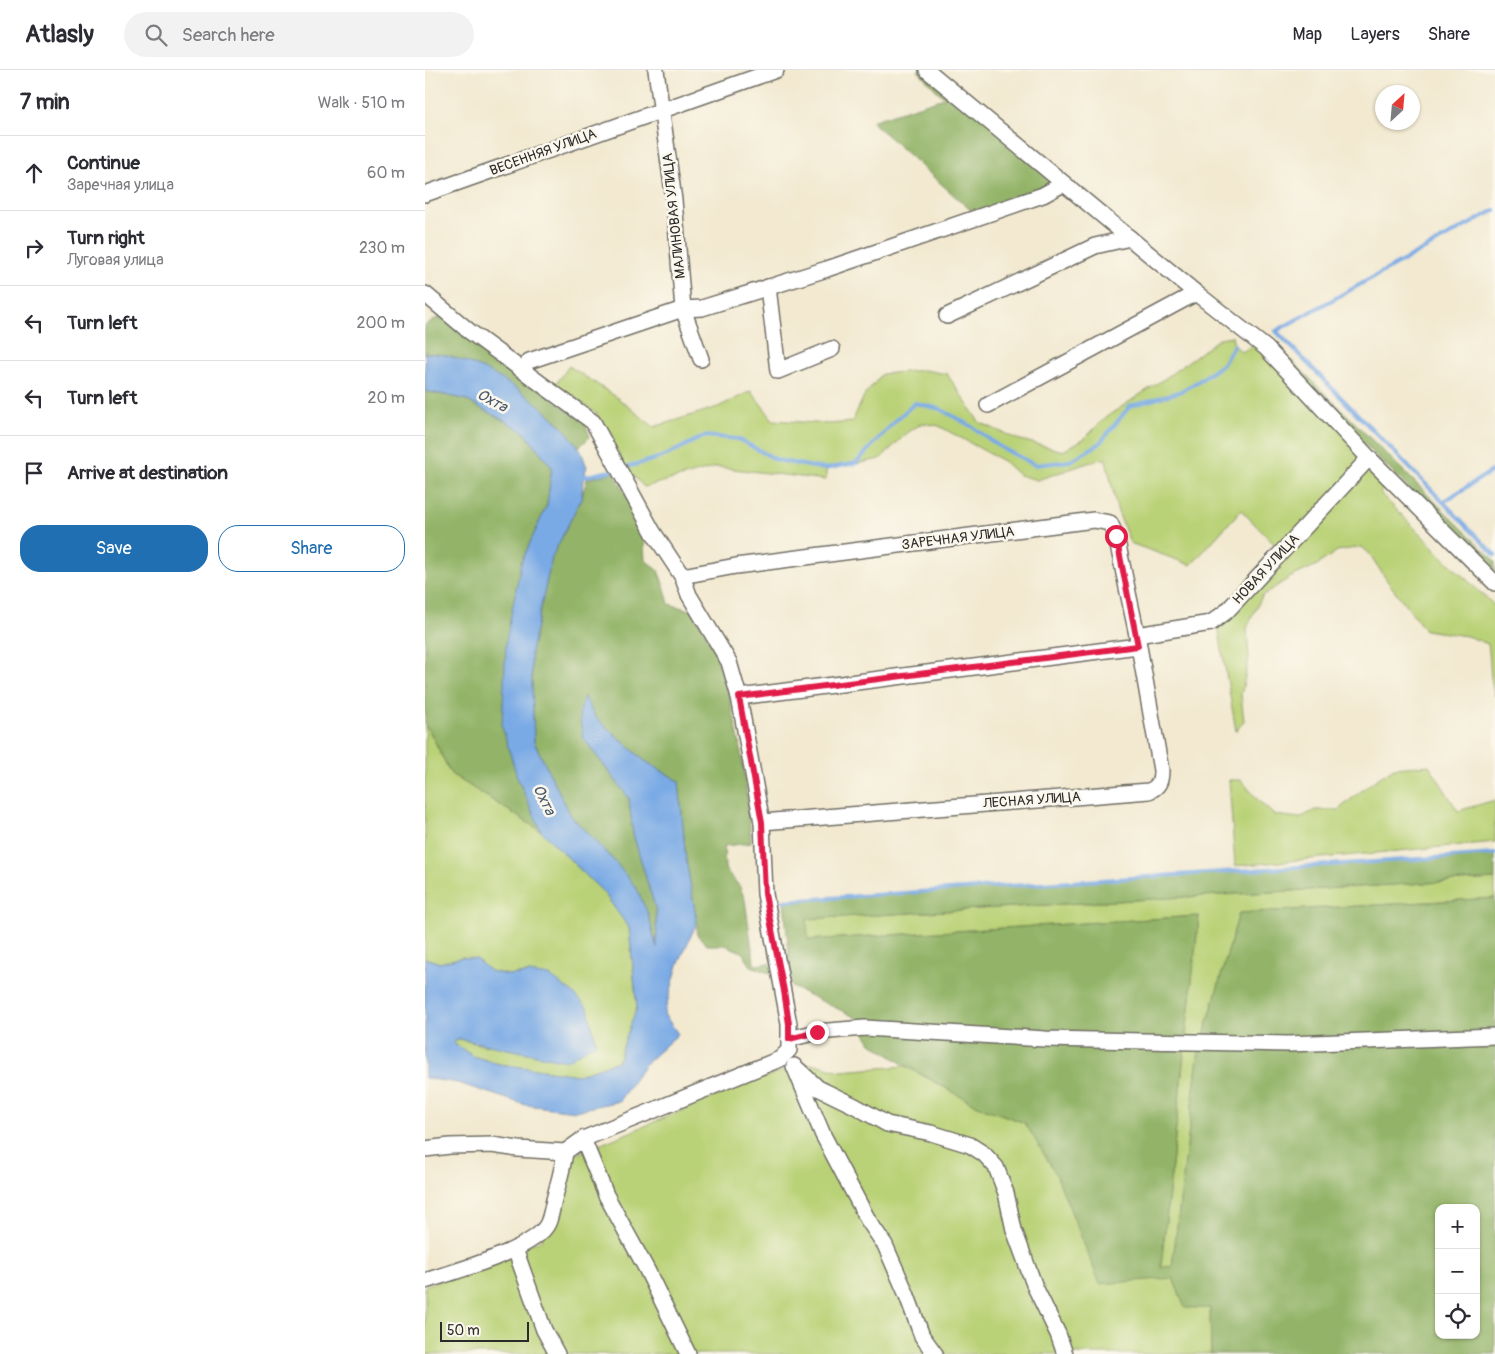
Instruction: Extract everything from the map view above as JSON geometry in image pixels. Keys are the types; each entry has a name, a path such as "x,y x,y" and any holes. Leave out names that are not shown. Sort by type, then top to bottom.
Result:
{"street":[{"name":"МАЛИНОВАЯ УЛИЦА","path":"656,70 674,200 683,309 701,359"},
{"name":"ВЕСЕННЯЯ УЛИЦА","path":"425,194 776,70"},
{"path":"927,70 1195,293 1266,348 1369,458 1495,583"},
{"path":"529,361 683,309 702,308 827,269 996,212 1043,195 1063,184"},
{"path":"947,316 1095,246 1130,238"},
{"path":"768,287 778,371 832,349"},
{"path":"988,406 1195,293"},
{"path":"425,294 469,331 593,422 653,532 682,576 689,595 729,662 739,697 762,822 765,894 789,1024 789,1050 781,1059 583,1138 565,1152 492,1145 425,1149"},
{"name":"НОВАЯ УЛИЦА","path":"739,697 1138,641 1211,622 1227,611 1369,458"},
{"name":"ЗАРЕЧНАЯ УЛИЦА","path":"682,576 736,566 1094,520 1103,521 1110,523 1116,536 1138,641"},
{"name":"ЛЕСНАЯ УЛИЦА","path":"762,822 1149,791 1154,789 1158,786 1161,779 1161,770 1138,641"},
{"path":"789,1039 817,1032 865,1028 1045,1039 1279,1044 1495,1036"},
{"path":"935,1354 923,1336 907,1293 885,1245 868,1220 823,1135 794,1066 818,1088 887,1124 931,1133 970,1145 984,1154 996,1167 1006,1193 1013,1230 1035,1288 1058,1334 1065,1354"},
{"path":"583,1138 606,1195 647,1270 688,1354"},
{"path":"425,1280 515,1249 535,1239 548,1224 565,1152"},
{"path":"515,1249 544,1330 557,1354"}],"green space":[{"path":"917,70 937,70 1055,182 976,215 871,121 944,98"},
{"path":"441,316 585,423 590,437 579,447 557,421 452,357 425,353 425,325"},
{"path":"1232,336 1234,345 1242,352 1258,342 1391,481 1380,493 1449,563 1495,606 1495,696 1488,644 1467,636 1425,630 1388,582 1369,553 1362,547 1337,551 1317,565 1289,578 1262,596 1247,628 1249,658 1241,695 1244,721 1236,731 1216,615 1277,547 1241,510 1191,565 1130,543 1117,509 1106,459 1100,459 1037,480 1019,475 1005,462 939,426 922,423 906,434 880,459 826,470 826,480 717,467 644,487 625,467 597,414 556,384 569,366 615,396 654,427 718,407 751,391 773,420 829,424 852,422 864,396 882,374 924,370 947,374 979,422 1017,439 1063,451 1085,438 1106,417 1167,377 1220,338"},
{"path":"1283,356 1287,356 1495,561 1495,576 1286,365"},
{"path":"425,391 464,399 523,431 552,467 547,505 521,563 517,777 541,831 451,774 428,728 425,727"},
{"path":"614,472 646,531 645,560 658,570 669,604 693,611 711,643 729,694 744,769 751,843 724,846 725,869 740,887 745,900 754,963 756,965 770,963 772,974 751,966 742,952 725,945 707,945 697,935 697,922 686,860 679,781 645,761 595,717 584,696 583,738 629,798 633,834 656,911 658,951 648,914 616,863 571,816 534,742 531,652 552,557 582,497 587,479"},
{"path":"425,727 428,728 451,774 541,831 604,893 629,928 637,1007 618,1061 578,1075 499,1064 473,1056 453,1043 459,1039 487,1046 529,973 508,975 490,971 476,959 462,957 440,963 425,958"},
{"path":"1429,765 1458,811 1495,800 1495,842 1235,866 1229,780 1241,780 1274,815 1300,818 1315,810 1338,810 1371,783 1394,768"},
{"path":"1495,854 1495,879 807,919 808,940 1199,916 1161,1266 1172,1267 1198,1057 1239,913 1495,898 1495,1354 1211,1354 1210,1308 1185,1308 1173,1278 1100,1284 1056,1174 1025,1123 978,1106 906,1066 871,1043 855,1017 792,987 784,901"},
{"path":"1495,879 1495,898 1239,913 1198,1057 1172,1267 1161,1266 1199,916 808,940 807,919"},
{"path":"815,1064 841,1071 906,1066 978,1106 1025,1123 1058,1173 1173,1278 1185,1307 1210,1308 1211,1354 425,1354 425,1286 541,1240 570,1161 575,1155 794,1066"}],"water":[{"name":"Охта","path":"425,353 445,355 468,362 504,380 538,404 553,418 567,432 583,456 587,467 583,477 582,497 552,557 531,652 534,742 571,816 616,863 637,889 648,914 657,948 656,911 633,834 629,798 583,738 579,714 584,696 595,717 645,761 679,781 686,860 697,922 678,965 664,1014 678,1034 645,1064 619,1101 575,1111 526,1105 458,1083 425,1078 425,958 440,963 462,957 476,959 490,971 508,975 529,973 550,976 573,993 588,1008 596,1043 566,1061 459,1039 453,1043 473,1056 499,1064 578,1075 618,1061 637,1007 629,928 604,893 541,831 517,777 502,726 506,641 521,563 547,505 552,467 523,431 464,399 425,391"}],"waterway":[{"path":"1495,210 1276,331 1495,555"},
{"path":"622,468 667,455 704,436 738,439 777,460 824,469 856,463 897,419 915,403 940,409 971,426 1000,447 1035,465 1070,461 1099,444 1130,406 1179,392 1199,381 1223,364 1234,345"},
{"path":"1443,502 1495,469"},
{"path":"583,477 615,470"},
{"path":"784,901 1495,854"}],"route":[{"path":"817,1032 789,1039 789,1024 784,991 765,894 762,822 739,697 1138,646 1116,536"}]}
